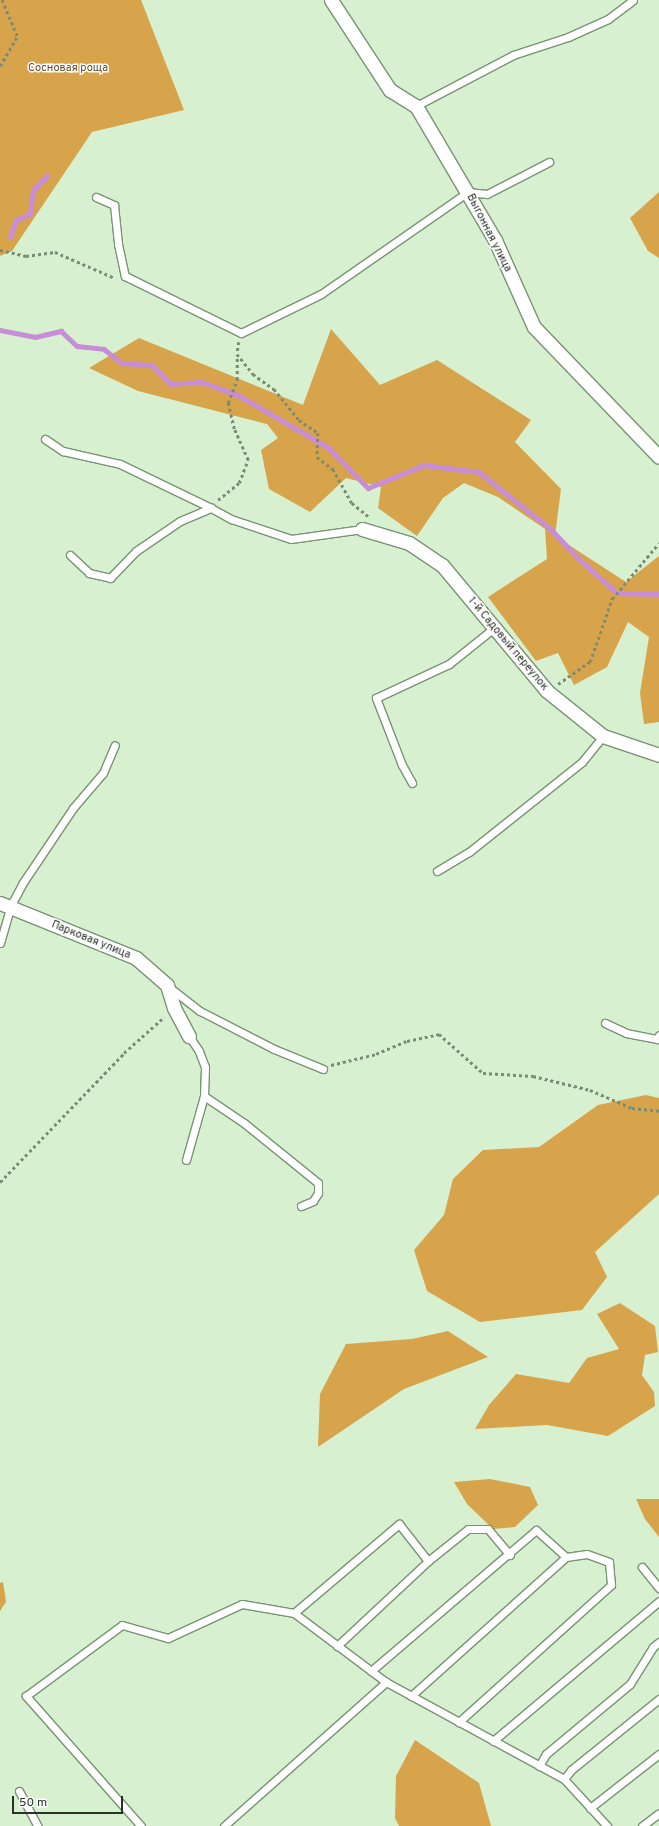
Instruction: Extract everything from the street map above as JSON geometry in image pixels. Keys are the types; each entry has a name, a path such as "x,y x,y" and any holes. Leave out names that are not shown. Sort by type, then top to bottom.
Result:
{"street":[{"name":"Выгонная улица","path":"331,0 390,90 416,106 495,240 534,327 659,457"},
{"name":"1-й Садовый переулок","path":"362,530 409,543 442,565 547,691 602,736 659,755"},
{"name":"Парковая улица","path":"5,905 136,958 167,985"},
{"path":"167,985 174,1008 189,1036"}],"lane":[{"path":"416,106 513,55 568,37 608,19 632,0"},
{"path":"96,197 114,205 118,244 126,276 241,333 321,294 468,192 487,194 549,162"},
{"path":"45,438 63,451 120,464 231,518 291,539 362,530"},
{"path":"70,555 90,573 110,578 136,551 180,521 211,508"},
{"path":"412,783 402,765 376,698 449,664 494,628"},
{"path":"437,871 469,852 582,762 602,736"},
{"path":"0,943 5,905 72,808 103,773 115,745"},
{"path":"167,985 200,1011 274,1049 323,1070"},
{"path":"605,1023 626,1033 657,1039 659,1035"},
{"path":"186,1160 204,1096 205,1067 199,1051 189,1036"},
{"path":"204,1096 244,1123 318,1183 318,1193 313,1201 301,1206"},
{"path":"294,1613 399,1524 428,1561"},
{"path":"337,1646 428,1561 468,1528 488,1529 510,1555"},
{"path":"371,1671 510,1555 536,1530 566,1557"},
{"path":"411,1696 566,1557 587,1554 609,1562 611,1585 459,1722"},
{"path":"642,1567 659,1588"},
{"path":"493,1741 659,1601"},
{"path":"140,1826 26,1696 122,1625 168,1638 242,1604 294,1613 386,1682 564,1779 607,1826"},
{"path":"539,1766 546,1754 630,1684 653,1647 659,1642"},
{"path":"224,1826 386,1682"},
{"path":"564,1779 571,1770 659,1699"},
{"path":"590,1808 659,1754"},
{"path":"19,1791 38,1826"},
{"path":"642,1826 659,1813"}],"path":[{"path":"0,66 16,36 2,0"},
{"path":"0,250 26,256 55,252 118,279 126,276"},
{"path":"211,508 239,483 248,460 234,430 228,403 237,380 237,354 241,333"},
{"path":"237,354 253,374 274,389 299,420 318,433 316,457 333,469 352,502 372,519 383,536"},
{"path":"547,691 590,662 612,599 659,543"},
{"path":"0,1182 124,1053 174,1008"},
{"path":"323,1070 333,1064 376,1054 407,1041 439,1034 483,1074 533,1076 590,1090 632,1108 659,1111"}],"green space":[{"name":"Сосновая роща","path":"0,0 141,0 184,110 92,132 12,251 0,256"},
{"path":"659,192 659,258 648,251 630,218"},
{"path":"331,329 380,385 437,360 531,420 515,442 561,489 555,536 626,582 659,556 659,722 644,724 640,693 649,637 628,622 607,667 574,685 558,653 536,661 488,597 547,559 545,529 498,497 464,483 443,498 417,536 378,508 381,487 346,478 310,512 269,489 261,450 278,438 267,424 138,391 89,368 139,338 303,405"},
{"path":"646,1095 659,1098 659,1194 595,1252 607,1277 582,1310 480,1322 427,1291 414,1250 444,1215 453,1179 483,1150 539,1147 598,1105"},
{"path":"620,1303 655,1326 658,1352 645,1355 642,1375 654,1392 655,1406 608,1436 547,1425 475,1429 489,1405 516,1374 569,1383 587,1358 619,1349 597,1314"},
{"path":"448,1331 488,1357 404,1389 318,1447 320,1394 346,1344 412,1339"},
{"path":"490,1479 530,1487 538,1505 515,1527 493,1529 467,1504 454,1482"},
{"path":"636,1499 659,1499 659,1537 645,1519"},
{"path":"3,1582 6,1602 0,1611 0,1583"},
{"path":"415,1740 479,1783 491,1826 399,1826 395,1818 396,1776"}],"waterway":[{"path":"10,237 16,220 30,214 33,190 47,176"},
{"path":"0,330 35,337 61,331 77,346 104,349 122,363 152,365 171,384 202,382 238,395 329,448 368,488 424,465 479,472 551,529 578,558 617,593 659,594"}]}
